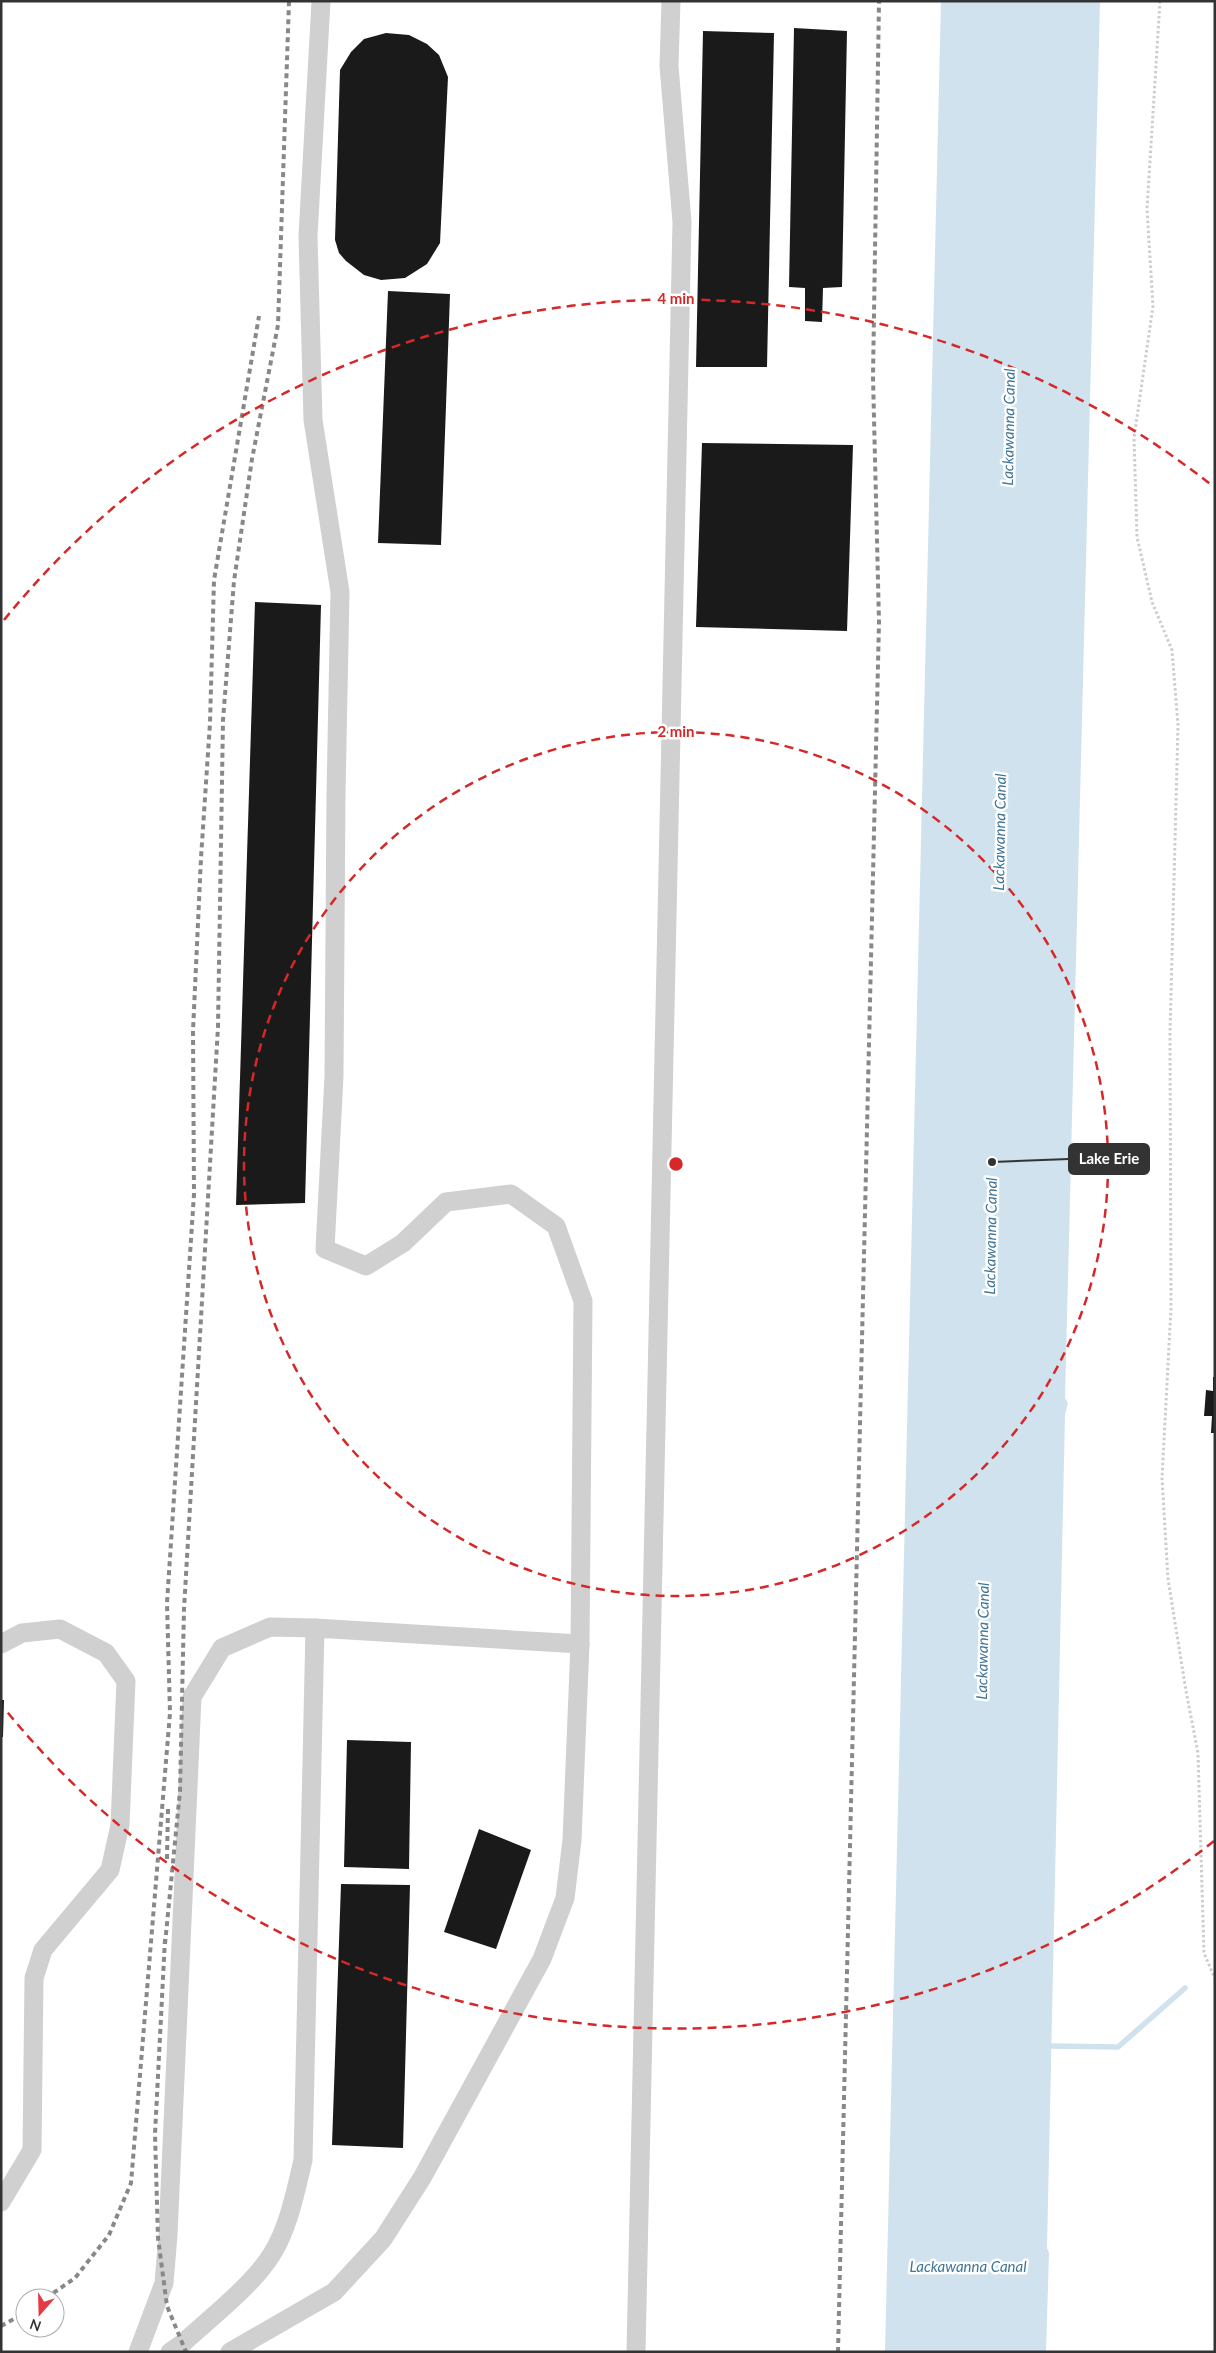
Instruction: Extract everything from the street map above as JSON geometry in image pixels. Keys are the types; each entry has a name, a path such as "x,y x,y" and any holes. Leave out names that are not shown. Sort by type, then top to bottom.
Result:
{"lane":[{"path":"230,2352 334,2292 383,2239 422,2178 542,1959 565,1898 572,1840 580,1644 584,1301 556,1226 511,1194 446,1202 403,1243 366,1266 324,1249 334,1076 340,592 312,420 308,236 321,1"},
{"path":"636,2352 682,222 670,66 671,1"},
{"path":"138,2352 164,2283 192,1697 222,1648 270,1627 580,1644"},
{"path":"170,2352 183,2343 253,2278 272,2254 292,2207 303,2160 308,1860 315,1628"},
{"path":"1,1644 22,1633 60,1629 106,1652 126,1681 120,1825 110,1870 43,1950 34,1978 32,2150 1,2202"}],"path":[{"path":"1160,1 1147,209 1153,306 1134,438 1137,537 1152,602 1172,650 1178,725 1170,1033 1171,1308 1162,1478 1168,1579 1198,1753 1204,1953 1215,1979"}],"water":[{"name":"Lackawanna Canal","path":"941,1 1100,1 1065,1398 1068,1403 1065,1415 1046,2352 885,2352"}],"building":[{"path":"794,28 847,31 842,287 823,288 822,322 805,321 805,288 789,287"},
{"path":"703,31 774,33 767,367 696,367"},
{"path":"386,33 409,35 427,44 439,55 448,77 440,243 427,264 405,278 381,280 364,275 346,261 339,253 335,240 340,70 351,52 364,39"},
{"path":"388,291 450,294 441,545 378,543"},
{"path":"702,443 853,445 847,631 696,627"},
{"path":"255,602 321,605 305,1203 236,1205"},
{"path":"1213,1377 1215,1377 1215,1433 1211,1433 1212,1416 1204,1416 1206,1390 1213,1391"},
{"path":"1,1700 4,1700 3,1737 1,1737"},
{"path":"347,1740 411,1742 409,1869 344,1867"},
{"path":"479,1829 531,1850 496,1949 444,1932"},
{"path":"341,1884 410,1885 403,2148 332,2145"}],"waterway":[{"path":"1050,2046 1118,2047 1185,1988"}],"railway":[{"path":"165,1944 180,1791 184,1609 218,1027 223,720 234,581 252,459 278,325 289,1"},
{"path":"838,2352 879,622 873,377 879,1"},
{"path":"60,2288 75,2278 109,2235 131,2183 170,1713 167,1603 194,1194 193,1031 201,858 210,723 214,580 259,316"},
{"path":"167,1859 168,1809"},
{"path":"165,1939 155,2134 158,2238 167,2306 186,2352"},
{"path":"1,2326 15,2318"}],"place":[{"name":"Lake Erie","path":"992,1162"}]}
